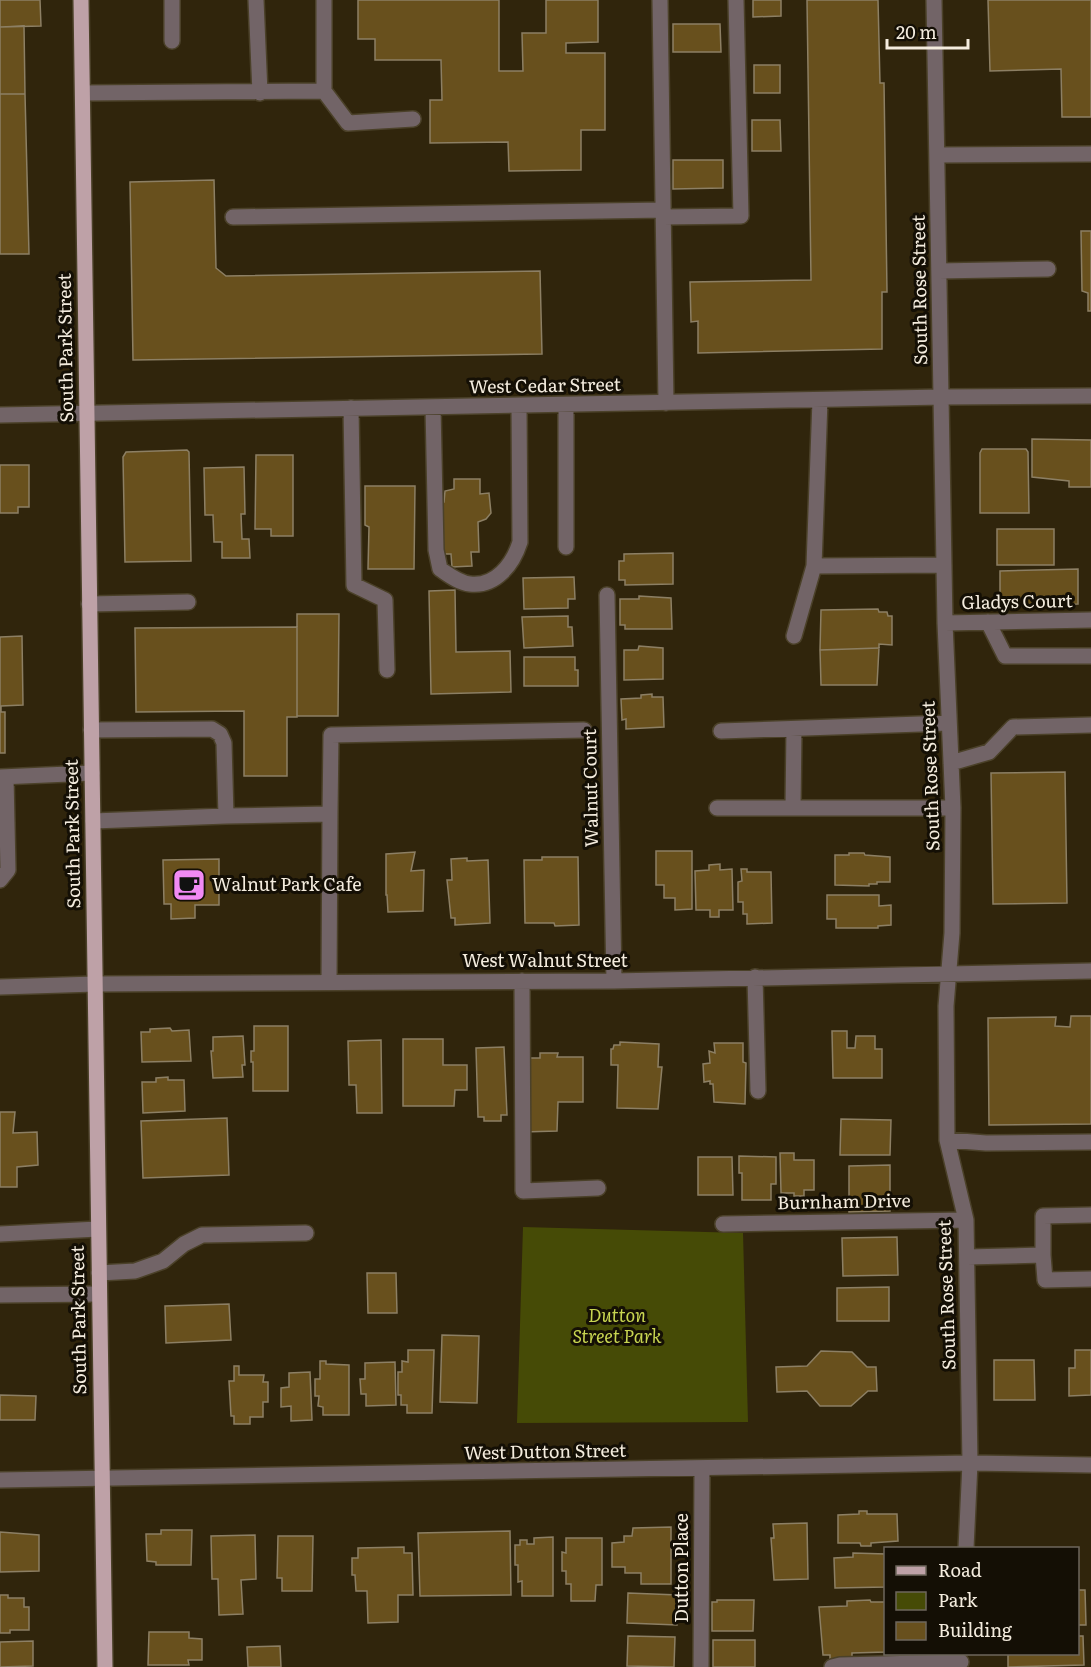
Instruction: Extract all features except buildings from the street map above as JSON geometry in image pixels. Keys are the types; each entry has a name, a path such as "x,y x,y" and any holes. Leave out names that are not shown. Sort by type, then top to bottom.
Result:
{"main road":[{"name":"South Park Street","path":"81,0 105,1667"}],"street":[{"path":"172,0 172,41"},
{"path":"256,0 260,93"},
{"path":"324,0 324,91 348,123 413,119"},
{"path":"660,0 666,403"},
{"path":"233,217 663,214 741,216 736,0"},
{"name":"South Rose Street","path":"934,0 945,623 954,808 952,933 946,1006 947,1140 966,1220 970,1463 966,1547"},
{"path":"83,93 324,91"},
{"path":"937,155 1091,154"},
{"path":"939,271 1048,269"},
{"name":"West Cedar Street","path":"0,414 1091,396"},
{"path":"794,636 814,566 820,400"},
{"path":"566,405 566,547"},
{"path":"433,407 436,550 440,569 452,578 470,584 490,581 506,570 516,555 520,542 519,406"},
{"path":"351,408 354,585 385,600 387,670"},
{"path":"814,566 944,565"},
{"name":"Walnut Court","path":"607,595 614,981"},
{"path":"89,604 188,602"},
{"name":"Gladys Court","path":"945,623 1091,620"},
{"path":"988,622 1005,656 1091,656"},
{"path":"721,731 949,723"},
{"path":"951,763 989,752 1013,727 1091,725"},
{"path":"91,730 212,729 220,734 224,743 226,816"},
{"path":"793,807 794,729"},
{"path":"329,982 331,735 584,730"},
{"path":"0,880 8,870 3,777 92,773"},
{"path":"717,808 954,808"},
{"path":"93,821 330,814"},
{"name":"West Walnut Street","path":"0,987 95,984 614,981 1091,971"},
{"path":"755,977 758,1091"},
{"path":"522,981 523,1191 598,1188"},
{"path":"947,1140 986,1143 1091,1142"},
{"path":"1091,1215 1043,1215 1045,1280 1091,1280"},
{"name":"Burnham Drive","path":"723,1224 966,1220"},
{"path":"0,1234 98,1229"},
{"path":"99,1273 135,1271 163,1261 183,1244 202,1235 306,1233"},
{"path":"967,1257 1043,1255"},
{"path":"0,1295 99,1294"},
{"name":"West Dutton Street","path":"0,1480 970,1463 1091,1465"},
{"name":"Dutton Place","path":"701,1667 702,1469"},
{"path":"832,1667 961,1661"}],"green space":[{"name":"Dutton Street Park","path":"523,1227 743,1233 748,1422 517,1423"}],"place":[{"name":"Walnut Park Cafe","path":"189,885"}]}
